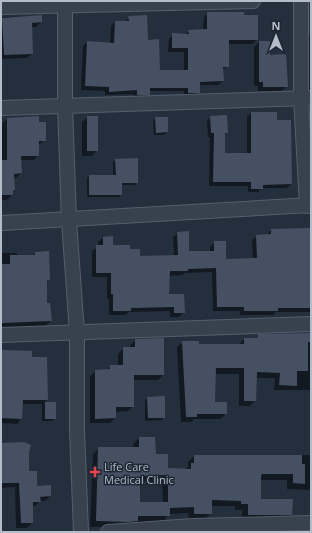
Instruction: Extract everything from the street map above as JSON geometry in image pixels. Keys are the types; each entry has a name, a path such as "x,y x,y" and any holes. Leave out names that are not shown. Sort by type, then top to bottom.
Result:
{"street":[{"path":"1,7 65,4 253,1"},
{"path":"1,223 69,221 309,206 306,98 301,1"},
{"path":"65,4 65,106 69,221 77,333 77,430 81,532"},
{"path":"1,108 306,98"},
{"path":"1,335 311,324"},
{"path":"108,532 193,526 311,523"}],"building":[{"path":"207,12 244,12 244,15 258,15 258,40 229,40 229,67 223,67 224,81 200,82 200,93 188,93 188,88 150,88 150,95 137,95 137,90 109,92 109,87 85,86 87,41 114,43 115,21 129,21 128,16 147,15 148,40 159,39 160,70 188,70 188,48 172,48 172,33 189,34 188,30 207,29"},
{"path":"42,15 42,22 32,23 33,54 4,55 2,18"},
{"path":"259,41 270,41 270,55 286,54 288,87 263,87 263,82 259,82"},
{"path":"251,112 277,112 277,120 291,120 292,184 263,185 263,189 251,189 251,182 213,182 214,133 211,133 210,116 227,115 228,133 225,133 225,153 251,153"},
{"path":"39,116 39,122 46,122 46,141 39,141 39,156 21,156 22,173 14,174 15,190 13,190 13,195 1,195 1,160 7,160 7,118"},
{"path":"87,116 98,116 98,151 87,151"},
{"path":"155,117 168,117 168,132 156,133"},
{"path":"138,158 138,183 122,183 122,195 89,195 89,175 116,175 115,159"},
{"path":"311,228 311,308 278,308 278,311 244,311 244,307 217,307 216,268 170,271 169,294 184,294 185,313 174,313 174,307 131,308 131,311 113,311 111,273 96,273 96,245 103,245 103,237 113,236 113,245 130,245 130,249 140,249 140,256 178,255 177,232 189,231 189,251 214,251 214,241 226,241 226,259 257,258 256,235 271,234 271,229"},
{"path":"49,251 50,280 47,280 47,303 50,303 52,321 2,323 1,264 10,264 10,255 35,255 35,252"},
{"path":"311,333 311,342 308,342 308,371 297,371 297,386 279,385 280,373 257,372 256,401 244,401 244,368 216,368 215,402 227,402 227,414 197,414 197,417 186,417 182,341 199,341 199,344 244,344 244,338 257,338 258,334"},
{"path":"164,338 164,375 134,375 134,407 116,407 116,418 95,419 95,370 110,369 110,365 123,365 123,347 135,347 135,339"},
{"path":"1,350 32,351 32,357 47,357 48,400 23,400 22,419 1,418"},
{"path":"165,396 165,418 148,418 147,397"},
{"path":"45,402 56,402 56,419 45,419"},
{"path":"139,437 155,437 156,454 168,454 168,468 191,469 191,463 194,463 194,455 302,455 302,464 305,464 305,484 293,483 293,474 262,474 261,476 261,499 293,499 292,515 248,515 248,504 241,504 241,501 212,500 212,514 194,514 194,507 170,508 170,516 138,516 138,521 128,522 96,521 98,447 139,447","holes":["168,475 168,502 140,502 140,476"]},
{"path":"24,442 31,445 29,452 29,471 37,471 37,486 51,485 51,496 40,497 41,502 33,502 33,523 21,523 19,483 1,483 2,443"}],"place":[{"name":"Life Care Medical Clinic","path":"95,472"}]}
